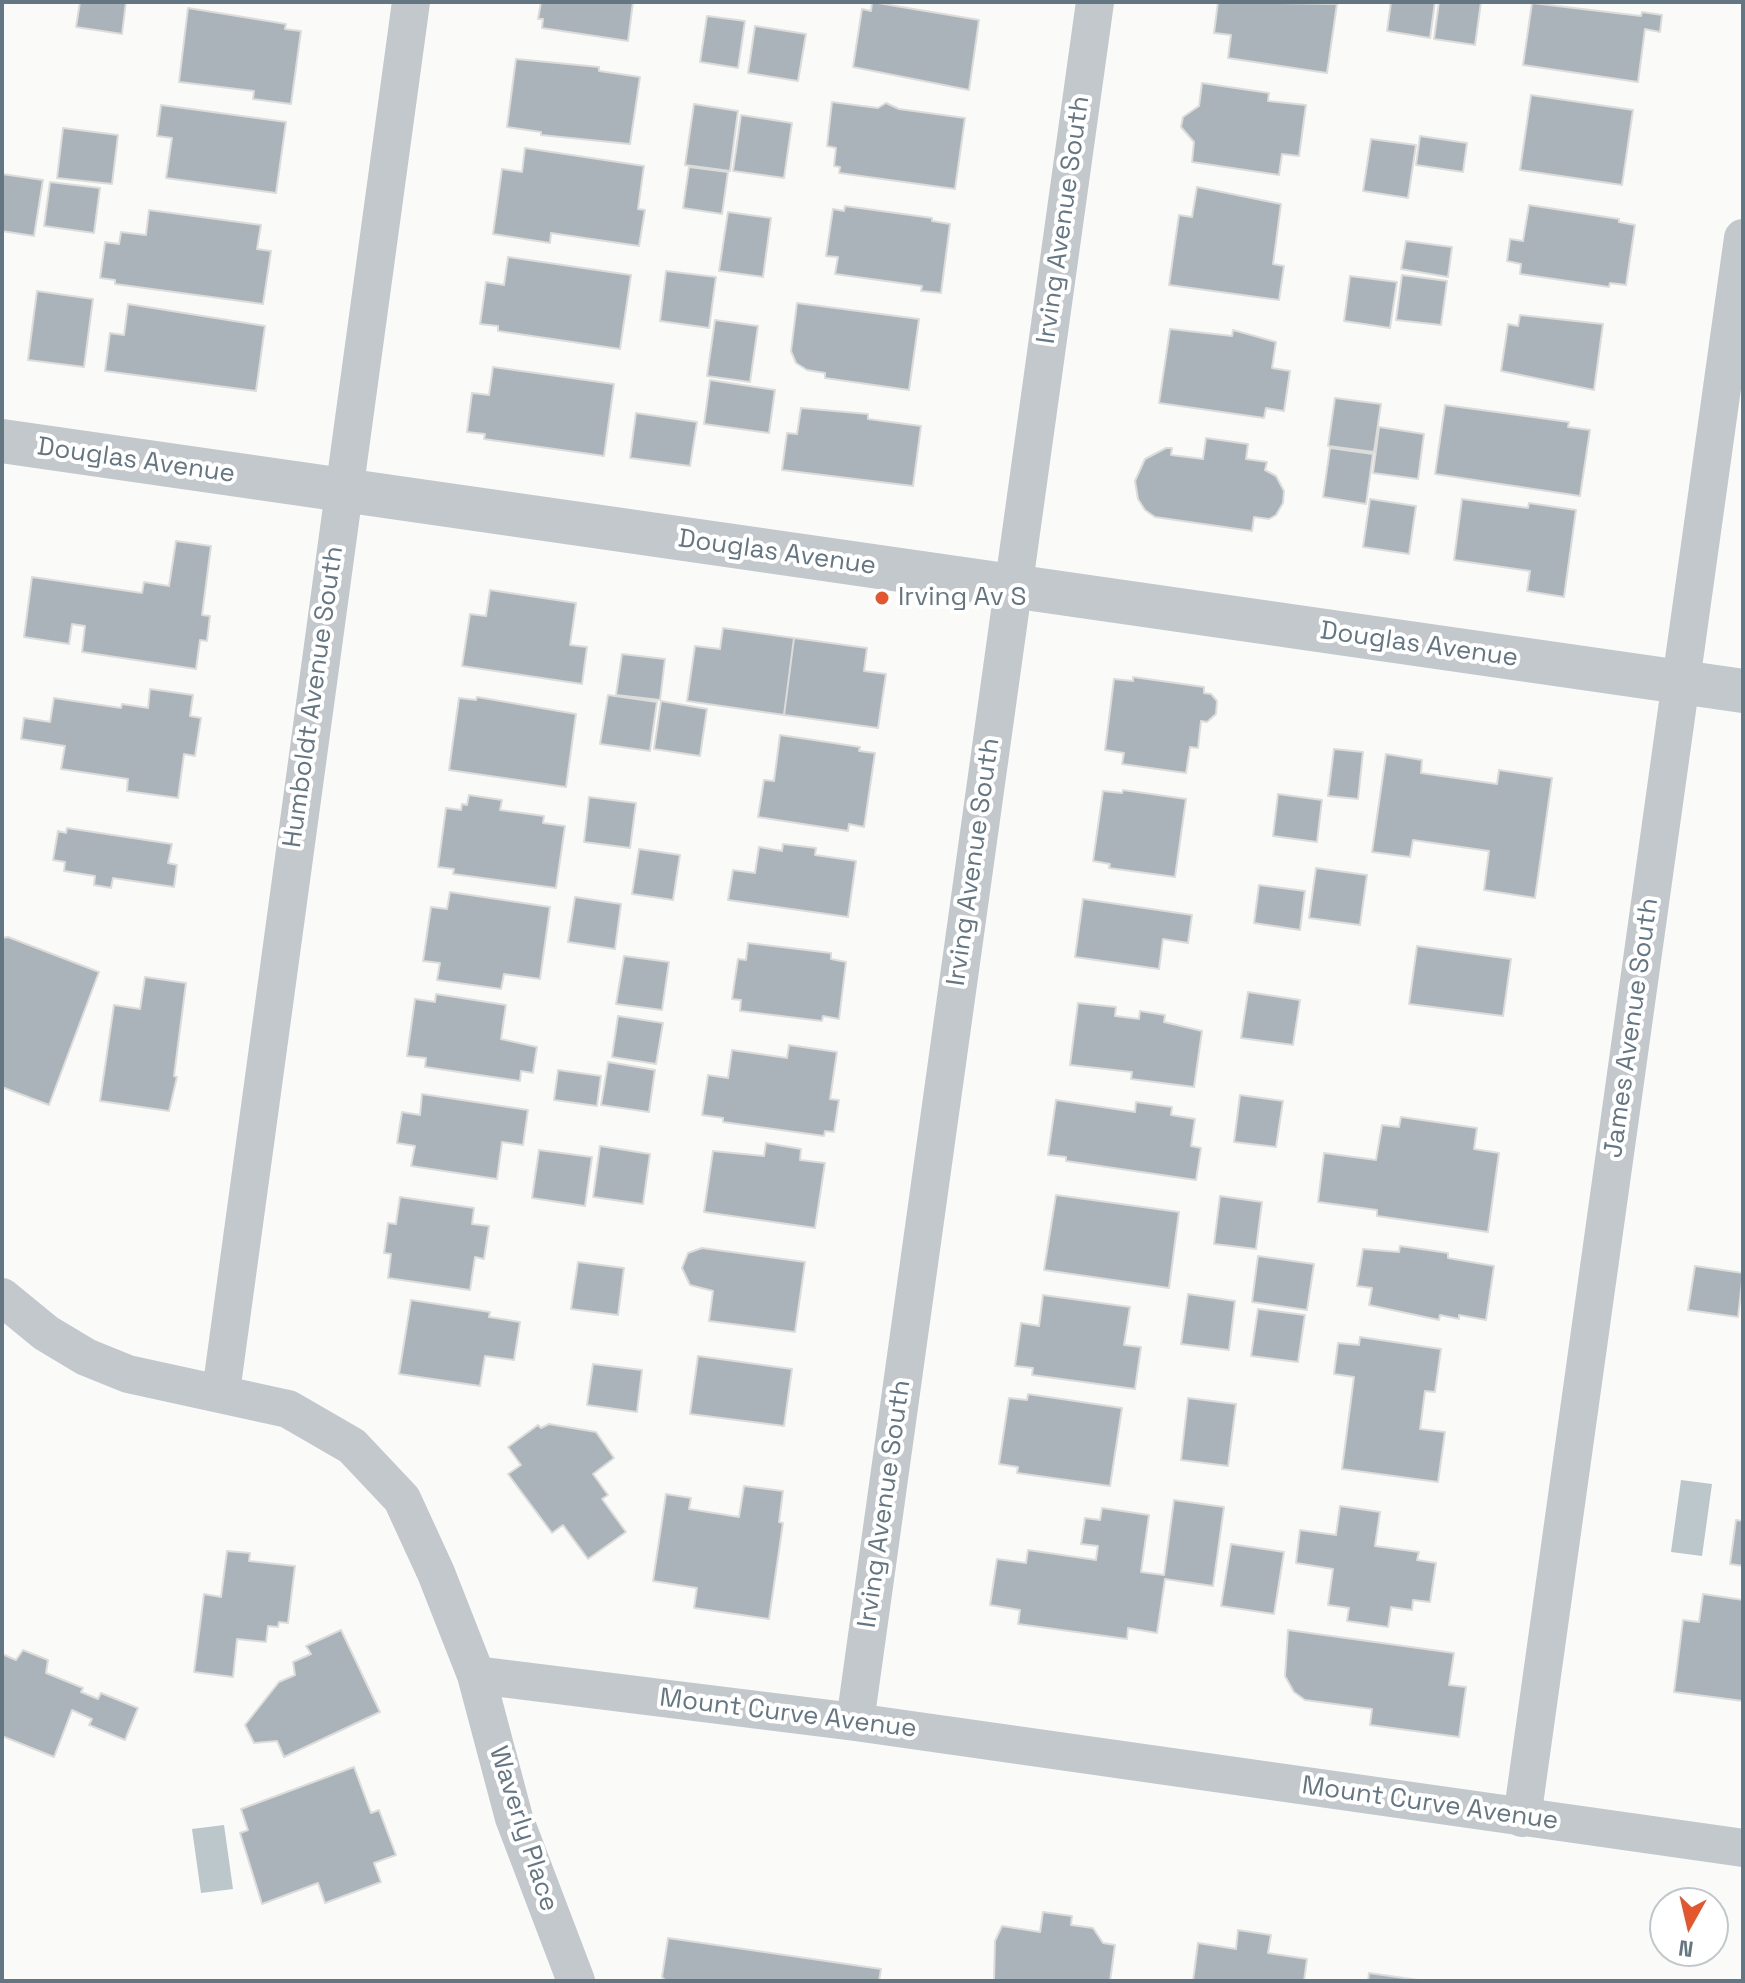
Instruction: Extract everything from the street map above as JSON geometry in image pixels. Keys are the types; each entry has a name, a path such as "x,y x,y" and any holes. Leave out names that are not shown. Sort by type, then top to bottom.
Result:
{"street":[{"name":"Humboldt Avenue South","path":"221,1392 411,2"},
{"name":"Irving Avenue South","path":"855,1722 1095,2"},
{"name":"James Avenue South","path":"1522,1818 1743,238"},
{"name":"Douglas Avenue","path":"2,441 1743,691"},
{"path":"2,1297 46,1333 86,1357 128,1374 288,1409 352,1446 402,1499 436,1573 476,1675"},
{"name":"Mount Curve Avenue","path":"476,1675 855,1722 1743,1848"},
{"name":"Waverly Place","path":"476,1675 514,1818 576,1981"}],"shaded area":[{"path":"1681,1480 1712,1484 1702,1556 1671,1552"},
{"path":"224,1825 233,1889 201,1893 192,1829"}],"building":[{"path":"80,2 126,2 122,34 76,27"},
{"path":"541,2 633,2 628,41 542,28 543,19 538,19"},
{"path":"872,2 979,20 969,90 853,67 862,9 871,11"},
{"path":"1218,2 1337,4 1327,73 1228,58 1231,35 1214,33"},
{"path":"1391,2 1435,2 1430,38 1387,31"},
{"path":"1439,2 1481,2 1475,45 1434,39"},
{"path":"1532,3 1641,16 1642,12 1662,15 1660,32 1645,29 1638,82 1523,65"},
{"path":"188,8 286,24 285,29 301,31 291,104 253,99 254,91 179,82"},
{"path":"707,16 745,21 738,68 700,62"},
{"path":"755,26 806,34 798,81 748,73"},
{"path":"516,59 599,67 599,71 640,77 630,144 541,135 541,132 507,127"},
{"path":"1202,83 1269,93 1268,101 1306,105 1299,156 1282,154 1279,175 1192,162 1194,142 1181,127 1183,117 1199,106"},
{"path":"1531,95 1633,110 1622,185 1520,170"},
{"path":"832,102 878,108 886,103 899,109 965,118 955,189 839,173 840,167 834,166 836,148 827,146"},
{"path":"694,104 738,111 730,171 685,165"},
{"path":"161,105 286,122 276,193 166,178 172,138 157,136"},
{"path":"741,115 792,123 784,178 733,171"},
{"path":"63,128 118,135 112,184 57,178"},
{"path":"1420,136 1467,143 1463,172 1416,165"},
{"path":"1371,139 1416,145 1408,198 1363,191"},
{"path":"525,148 644,166 638,209 645,210 639,246 551,233 550,243 493,234 502,169 522,172"},
{"path":"689,167 728,172 722,214 683,208"},
{"path":"2,174 43,180 34,236 2,231"},
{"path":"50,182 100,188 94,233 44,226"},
{"path":"1197,187 1281,204 1273,264 1284,266 1279,300 1169,285 1179,215 1192,217"},
{"path":"1529,205 1619,219 1619,222 1635,225 1626,285 1610,283 1609,287 1520,274 1521,264 1507,261 1510,239 1523,241"},
{"path":"845,206 932,218 932,221 950,224 941,293 921,291 922,286 835,274 838,257 826,256 833,209 844,211"},
{"path":"149,210 261,225 257,249 271,251 263,304 115,284 115,280 100,278 105,242 119,244 121,232 146,235"},
{"path":"728,212 771,218 763,277 719,271"},
{"path":"1406,241 1452,247 1448,277 1401,269"},
{"path":"508,257 631,275 620,349 498,331 498,326 480,324 486,282 504,285"},
{"path":"666,271 716,277 709,328 660,321"},
{"path":"1402,275 1447,281 1441,325 1396,320"},
{"path":"1350,276 1397,282 1390,328 1344,321"},
{"path":"37,291 93,299 84,367 28,360"},
{"path":"797,303 919,319 909,390 825,378 825,373 807,370 796,363 791,351"},
{"path":"128,304 265,326 256,391 105,371 110,333 124,335"},
{"path":"1520,315 1603,324 1594,390 1501,371 1508,324 1518,326"},
{"path":"715,320 758,326 750,382 707,376"},
{"path":"1170,329 1232,336 1233,330 1276,342 1272,368 1290,371 1284,411 1266,408 1264,418 1159,403"},
{"path":"493,367 614,384 604,456 484,439 485,434 467,432 472,393 489,395"},
{"path":"710,380 775,390 769,433 704,424"},
{"path":"1335,398 1381,404 1374,452 1328,446"},
{"path":"1445,405 1569,422 1568,427 1590,430 1580,496 1435,474"},
{"path":"801,408 868,414 868,419 921,426 913,486 782,470 787,433 797,434"},
{"path":"636,413 697,422 690,466 630,458"},
{"path":"1379,427 1424,434 1418,479 1373,473"},
{"path":"1206,438 1248,444 1246,459 1267,462 1265,470 1276,476 1284,491 1283,503 1276,515 1269,519 1254,517 1252,531 1155,517 1145,510 1138,499 1135,481 1145,459 1172,448 1171,455 1203,459"},
{"path":"1330,448 1373,454 1366,504 1323,497"},
{"path":"1370,499 1416,506 1409,554 1363,547"},
{"path":"1462,499 1528,508 1529,503 1576,510 1564,597 1527,591 1530,571 1454,560"},
{"path":"176,541 211,546 202,615 210,616 207,641 200,640 196,669 82,652 85,626 72,624 69,644 24,637 32,577 142,593 144,582 169,586"},
{"path":"490,590 576,603 570,645 587,647 582,684 462,666 470,614 486,616"},
{"path":"723,628 794,638 784,715 687,701 695,646 720,649"},
{"path":"794,638 867,648 864,671 886,674 878,728 784,715"},
{"path":"622,654 665,659 660,700 616,695"},
{"path":"1133,677 1204,687 1204,693 1211,694 1217,701 1216,714 1207,722 1201,721 1198,748 1190,747 1186,773 1122,764 1124,753 1105,750 1114,679 1133,681"},
{"path":"150,689 193,695 190,716 201,718 195,756 184,754 178,798 127,791 128,779 61,769 65,746 21,739 24,718 50,722 54,698 121,708 122,704 148,708"},
{"path":"608,695 657,702 650,751 600,744"},
{"path":"477,697 576,714 566,787 449,770 459,698 476,700"},
{"path":"661,701 707,709 700,756 654,749"},
{"path":"780,735 860,747 859,751 875,753 864,827 849,824 848,831 758,817 764,780 774,781"},
{"path":"1334,749 1363,752 1358,799 1328,796"},
{"path":"1386,754 1422,760 1421,773 1497,784 1499,770 1552,778 1535,898 1484,890 1489,851 1413,840 1410,857 1372,852"},
{"path":"1123,790 1186,799 1175,877 1109,868 1110,864 1093,861 1103,791 1122,793"},
{"path":"1278,794 1322,800 1317,842 1273,836"},
{"path":"469,795 502,800 500,810 544,816 543,823 565,826 556,888 453,874 454,869 438,867 446,808 461,810 462,804 467,805"},
{"path":"589,797 636,803 630,848 584,842"},
{"path":"67,828 172,844 168,863 177,865 174,887 113,878 111,888 94,885 95,876 64,871 65,862 53,860 58,831 66,833"},
{"path":"783,844 816,848 815,855 856,861 848,917 728,900 733,870 755,873 759,847 782,851"},
{"path":"639,849 680,855 673,900 632,894"},
{"path":"1316,868 1367,875 1360,925 1309,918"},
{"path":"1259,885 1305,891 1300,930 1254,923"},
{"path":"450,892 550,907 540,979 504,974 501,989 437,980 440,963 423,961 431,907 447,909"},
{"path":"575,897 621,904 615,949 568,942"},
{"path":"1083,899 1192,915 1188,943 1163,939 1159,969 1075,957"},
{"path":"8,937 99,972 49,1105 2,1087 2,938"},
{"path":"748,943 831,953 831,959 846,962 839,1019 823,1016 822,1021 740,1011 741,1000 732,999 738,959 746,960"},
{"path":"1417,946 1511,959 1503,1016 1409,1004"},
{"path":"624,956 669,962 662,1010 616,1004"},
{"path":"145,977 186,983 174,1076 177,1077 169,1111 100,1101 114,1005 140,1009"},
{"path":"1248,992 1300,1000 1293,1045 1241,1038"},
{"path":"436,994 506,1005 501,1039 537,1047 533,1073 521,1071 520,1081 425,1067 426,1058 407,1056 415,999 435,1002"},
{"path":"1078,1003 1116,1007 1115,1016 1139,1019 1140,1011 1165,1015 1164,1022 1202,1031 1194,1087 1131,1079 1132,1072 1070,1065"},
{"path":"618,1016 663,1023 656,1064 612,1057"},
{"path":"789,1045 837,1052 830,1099 839,1100 834,1132 825,1131 824,1136 723,1122 723,1118 702,1115 708,1075 728,1078 732,1050 787,1058"},
{"path":"608,1062 655,1070 649,1112 601,1105"},
{"path":"558,1070 601,1076 597,1106 554,1100"},
{"path":"422,1094 528,1110 523,1145 502,1142 497,1179 411,1166 415,1146 397,1143 402,1112 420,1115"},
{"path":"1240,1095 1283,1101 1276,1147 1234,1142"},
{"path":"1056,1100 1135,1112 1136,1102 1172,1107 1171,1115 1195,1119 1191,1146 1201,1148 1196,1180 1066,1161 1066,1157 1048,1155"},
{"path":"1401,1117 1477,1128 1474,1149 1499,1153 1488,1232 1377,1216 1377,1210 1318,1202 1324,1153 1376,1160 1382,1125 1399,1127"},
{"path":"766,1143 801,1149 800,1160 825,1163 815,1228 704,1212 713,1151 764,1156"},
{"path":"600,1146 650,1154 643,1204 593,1197"},
{"path":"539,1150 592,1157 585,1206 532,1198"},
{"path":"1056,1195 1179,1212 1169,1288 1044,1270"},
{"path":"1220,1196 1262,1202 1256,1249 1214,1244"},
{"path":"400,1197 474,1208 472,1224 489,1226 484,1259 475,1257 470,1290 388,1278 391,1254 384,1253 388,1223 396,1224"},
{"path":"1400,1246 1448,1253 1448,1258 1494,1266 1486,1320 1440,1315 1439,1320 1369,1305 1372,1288 1357,1286 1363,1249 1399,1252"},
{"path":"702,1248 805,1262 795,1332 709,1321 713,1291 690,1285 682,1268 688,1253"},
{"path":"1258,1256 1314,1264 1307,1310 1252,1302"},
{"path":"578,1262 624,1268 618,1315 571,1309"},
{"path":"1695,1266 1743,1273 1738,1317 1688,1310"},
{"path":"1188,1294 1235,1301 1229,1350 1181,1344"},
{"path":"1043,1295 1130,1307 1124,1345 1141,1347 1135,1389 1032,1375 1033,1368 1015,1366 1021,1323 1039,1326"},
{"path":"411,1300 490,1312 489,1317 520,1322 514,1360 485,1356 480,1386 399,1374"},
{"path":"1258,1309 1305,1315 1298,1362 1251,1356"},
{"path":"1360,1337 1441,1349 1435,1392 1425,1391 1420,1429 1445,1432 1438,1482 1342,1469 1354,1377 1334,1374 1338,1343 1359,1345"},
{"path":"698,1356 792,1369 784,1426 690,1414"},
{"path":"593,1364 642,1370 637,1412 587,1405"},
{"path":"1028,1394 1122,1408 1110,1486 1017,1473 1018,1467 999,1464 1009,1398 1027,1400"},
{"path":"1188,1398 1236,1404 1228,1466 1181,1460"},
{"path":"549,1424 596,1432 614,1458 593,1474 608,1495 602,1499 626,1532 588,1559 563,1525 552,1533 508,1474 521,1465 508,1447 538,1425 541,1428"},
{"path":"744,1486 783,1491 779,1522 783,1523 769,1619 694,1608 697,1588 653,1581 666,1494 691,1498 689,1509 739,1517"},
{"path":"1174,1500 1224,1507 1213,1586 1165,1579 1157,1633 1128,1628 1127,1639 1018,1624 1020,1610 990,1605 997,1559 1026,1563 1028,1550 1096,1560 1098,1546 1081,1544 1085,1518 1100,1520 1102,1508 1149,1515 1141,1572 1164,1575"},
{"path":"1340,1506 1380,1512 1375,1546 1419,1552 1417,1560 1436,1563 1430,1602 1413,1600 1412,1610 1391,1607 1388,1627 1347,1621 1349,1608 1328,1605 1333,1569 1296,1563 1300,1530 1336,1535"},
{"path":"1736,1520 1743,1521 1743,1566 1730,1564"},
{"path":"1231,1544 1284,1552 1274,1614 1221,1606"},
{"path":"227,1551 250,1553 249,1561 295,1566 288,1623 279,1622 278,1627 268,1626 266,1642 237,1639 233,1677 194,1672 204,1594 221,1597"},
{"path":"1703,1594 1743,1600 1743,1701 1674,1692 1683,1620 1699,1622"},
{"path":"341,1630 380,1712 284,1757 277,1741 254,1743 245,1725 279,1682 295,1675 293,1662 311,1654 306,1646"},
{"path":"1288,1630 1454,1653 1449,1685 1466,1687 1459,1737 1370,1725 1372,1709 1305,1700 1294,1692 1285,1676"},
{"path":"23,1650 48,1660 46,1673 83,1688 81,1692 98,1699 101,1693 138,1708 125,1740 89,1725 92,1719 72,1710 54,1757 2,1736 2,1654 16,1660"},
{"path":"354,1767 371,1813 379,1810 396,1855 374,1863 381,1882 325,1903 318,1883 262,1904 240,1833 248,1830 241,1809"},
{"path":"1043,1912 1072,1916 1071,1925 1093,1928 1103,1943 1115,1945 1110,1981 994,1981 995,1941 1002,1926 1040,1932"},
{"path":"1238,1930 1271,1935 1268,1953 1307,1959 1304,1981 1193,1981 1198,1943 1236,1949"},
{"path":"668,1938 881,1969 879,1981 666,1981 662,1977"},
{"path":"1369,1973 1425,1981 1368,1981"}],"place":[{"name":"Irving Av S","path":"882,598"}]}
